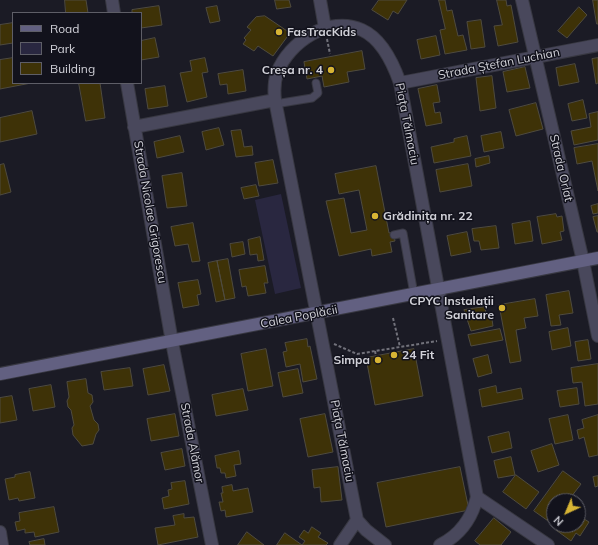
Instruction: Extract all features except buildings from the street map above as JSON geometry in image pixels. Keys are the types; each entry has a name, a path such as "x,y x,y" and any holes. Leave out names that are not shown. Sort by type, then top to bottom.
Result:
{"main road":[{"name":"Calea Poplăcii","path":"0,374 172,342 598,258"}],"street":[{"path":"112,0 114,12"},
{"path":"320,0 325,28"},
{"name":"Strada Orlat","path":"522,0 583,261 598,336"},
{"name":"Piața Tălmaciu","path":"357,520 275,102 274,87 277,74 288,54 306,38 325,28 350,27 371,35 388,56 400,83 477,497 474,510 463,527 451,539 440,545"},
{"name":"Strada Ștefan Luchian","path":"400,83 598,44"},
{"name":"Strada Nicolae Grigorescu","path":"127,84 172,342"},
{"path":"134,126 275,102"},
{"name":"Strada Alămor","path":"172,342 212,545"},
{"path":"477,497 548,545"},
{"path":"340,545 357,520 366,530 385,545"},
{"path":"0,532 2,545"}],"lane":[{"path":"275,102 312,98 318,93 316,83"},
{"path":"394,235 403,234 414,294"}],"path":[{"path":"393,318 400,347"},
{"path":"322,339 357,354 448,339"},
{"path":"391,348 393,353"},
{"path":"375,351 376,356"}],"green space":[{"path":"281,194 301,288 275,294 255,200"}],"place":[{"name":"FasTracKids","path":"279,32"},
{"name":"Creșa nr. 4","path":"331,70"},
{"name":"Grădinița nr. 22","path":"375,216"},
{"name":"CPYC Instalații Sanitare","path":"502,308"},
{"name":"24 Fit","path":"394,355"},
{"name":"Simpa","path":"378,360"}]}
